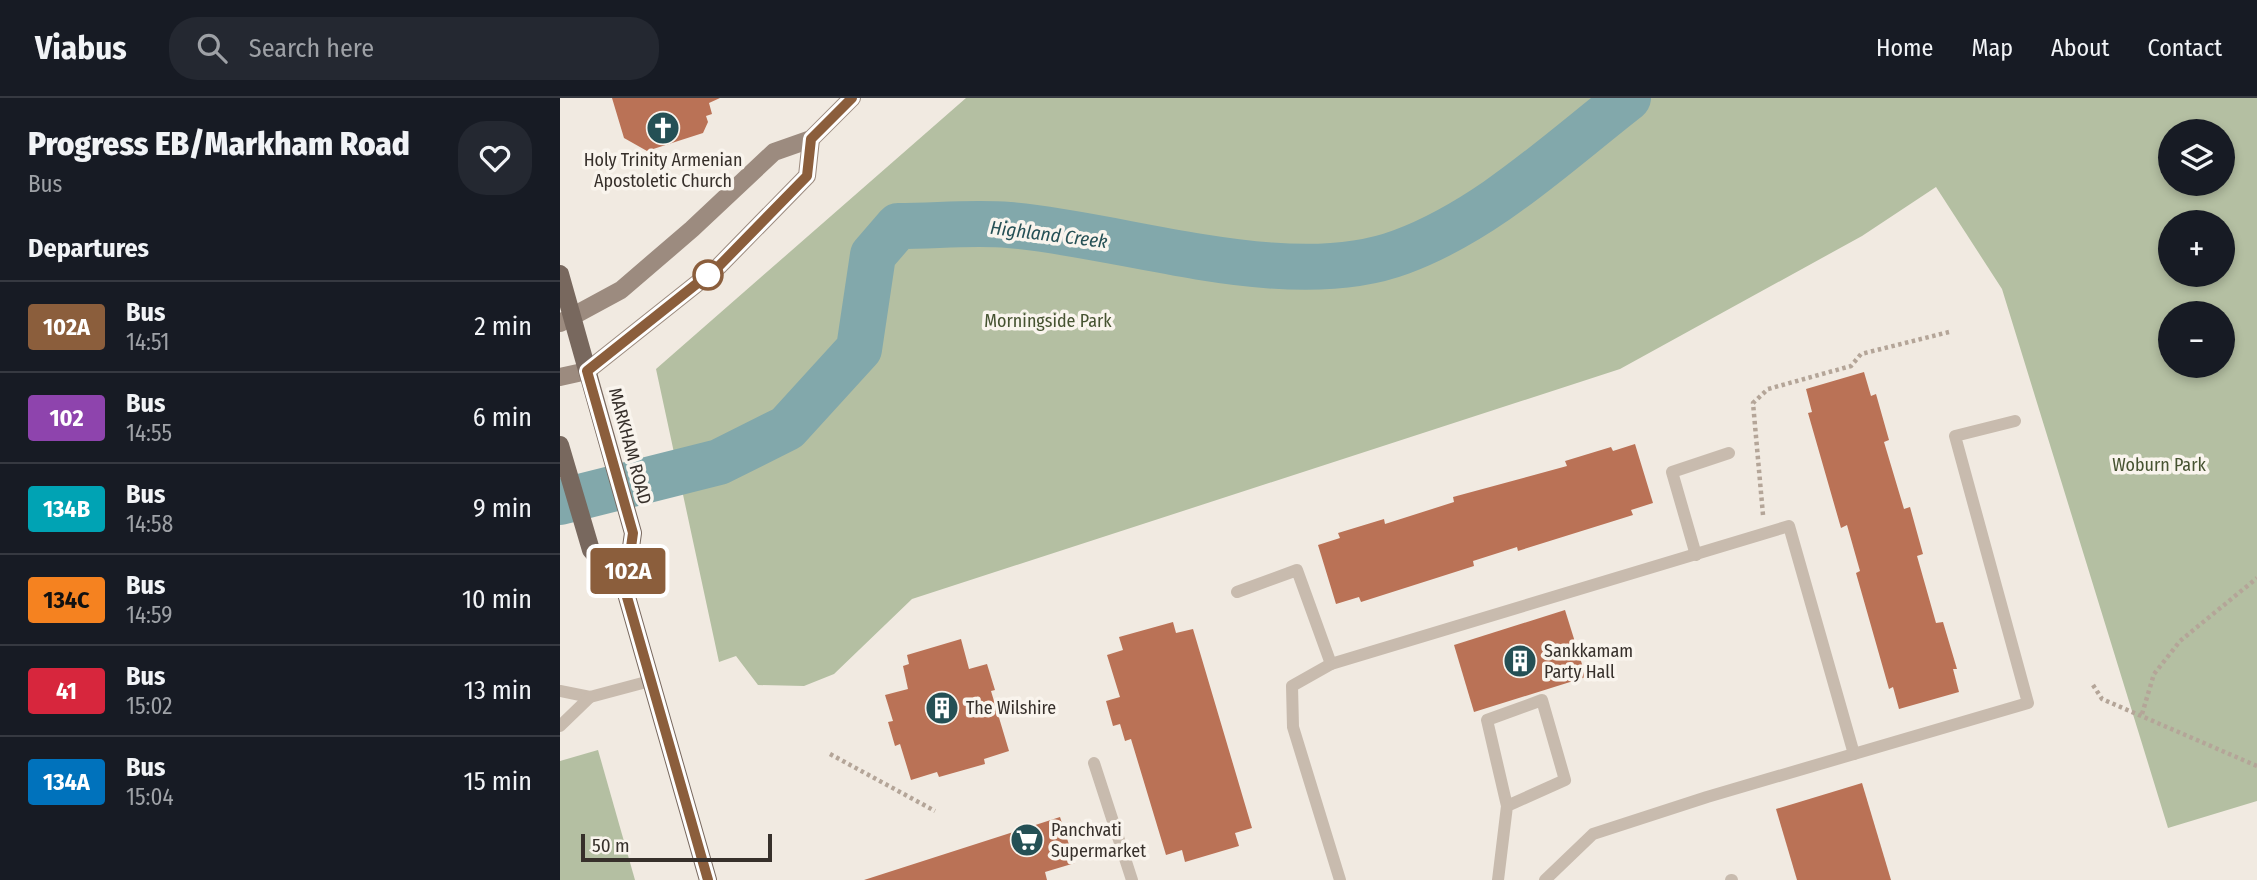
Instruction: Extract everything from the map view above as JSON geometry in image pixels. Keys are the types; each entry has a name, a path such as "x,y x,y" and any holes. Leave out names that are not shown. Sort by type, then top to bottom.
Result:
{"main road":[{"path":"566,321 621,290 692,229 774,152 811,139 852,98"},
{"path":"560,377 587,371 719,266 807,176 811,139"},
{"name":"MARKHAM ROAD","path":"560,274 566,321 587,371 633,533 625,590 708,880"},
{"name":"MARKHAM ROAD","path":"560,445 591,550 625,590"}],"lane":[{"path":"1545,880 1593,834 2028,703 1955,436 2015,421"},
{"path":"1696,555 1672,472 1729,453"},
{"path":"1340,880 1293,727 1292,686 1331,664 1789,526 1854,754"},
{"path":"1237,592 1297,570 1331,664"},
{"path":"560,691 590,697 650,681"},
{"path":"560,726 590,697"},
{"path":"1497,880 1507,806 1487,720 1542,700 1565,780 1507,806"},
{"path":"1094,763 1132,880"}],"path":[{"path":"1763,534 1753,402 1768,389 1852,366 1861,354 1949,332"},
{"path":"2142,714 2154,674 2180,641 2257,578"},
{"path":"2093,685 2102,699 2142,714 2237,760 2257,766"},
{"path":"830,754 935,811"}],"green space":[{"name":"Morningside Park","path":"966,98 2257,98 2257,801 2168,828 2002,289 1936,187 1862,236 1620,369 912,599 834,674 804,686 758,685 736,656 719,662 656,369"},
{"path":"598,750 635,880 560,880 560,761"}],"building":[{"name":"Holy Trinity Armenian Apostoletic Church","path":"612,98 720,98 709,103 712,114 706,116 708,122 703,133 647,151 624,138"},
{"path":"1864,372 1871,396 1876,394 1889,440 1884,442 1904,509 1910,507 1923,554 1917,556 1936,623 1943,622 1957,669 1953,669 1959,692 1899,709 1893,687 1889,689 1856,573 1860,571 1847,525 1841,528 1808,413 1812,412 1806,389"},
{"path":"1635,444 1653,503 1631,510 1633,515 1518,551 1517,547 1473,561 1474,566 1361,602 1359,597 1336,604 1318,545 1340,538 1338,533 1384,519 1385,524 1454,502 1453,497 1567,466 1565,461 1611,447 1613,451"},
{"name":"Sankkamam Party Hall","path":"1565,610 1586,677 1474,712 1454,645"},
{"path":"1173,622 1176,633 1193,629 1252,828 1235,833 1239,846 1185,862 1182,850 1166,855 1131,739 1125,741 1120,724 1113,726 1106,701 1120,697 1107,655 1123,650 1119,637"},
{"name":"The Wilshire","path":"961,639 969,669 987,664 995,690 991,691 1009,751 984,759 985,764 939,777 937,772 911,780 900,744 895,746 888,722 893,721 885,695 908,689 903,666 909,664 907,655"},
{"path":"1862,783 1891,880 1797,880 1776,809"},
{"name":"Panchvati Supermarket","path":"1060,817 1075,863 1045,872 1047,880 864,880"}],"waterway":[{"name":"Highland Creek","path":"560,502 719,462 787,428 859,349 873,255 898,226 1009,225 1259,265 1309,267 1357,263 1401,252 1463,222 1520,184 1628,98"}],"bus line":[{"name":"102A","path":"708,880 625,590 633,533 598,402 587,371 719,266 807,176 811,139 852,98"}],"place":[{"name":"Holy Trinity Armenian Apostoletic Church","path":"663,128"},
{"name":"Sankkamam Party Hall","path":"1520,661"},
{"name":"The Wilshire","path":"942,708"},
{"name":"Panchvati Supermarket","path":"1027,840"}],"park label":[{"name":"Woburn Park","path":"2159,465"}]}
